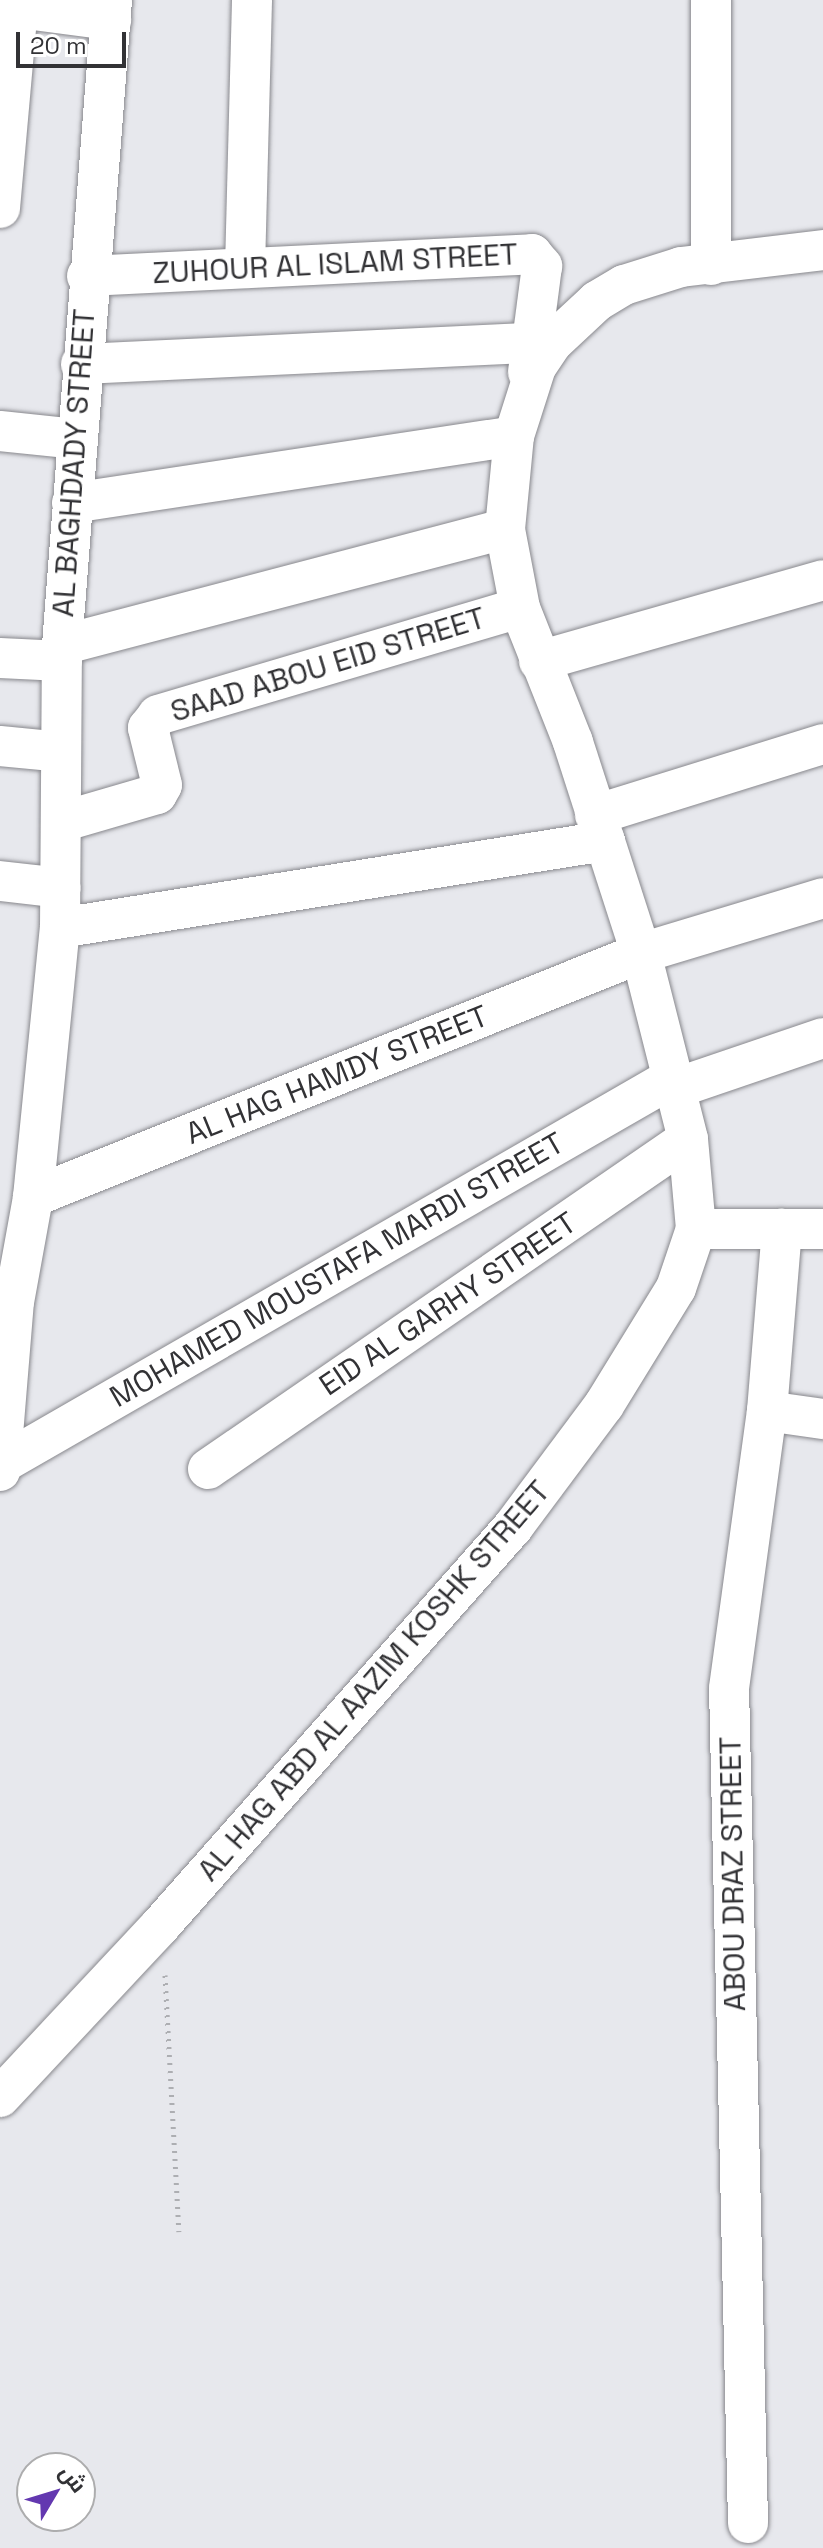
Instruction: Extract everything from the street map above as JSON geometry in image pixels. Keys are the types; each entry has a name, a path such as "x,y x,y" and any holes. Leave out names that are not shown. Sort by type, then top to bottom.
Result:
{"street":[{"path":"245,268 252,0"},
{"path":"711,0 711,265"},
{"path":"0,208 18,4 112,10"},
{"name":"AL BAGHDADY STREET","path":"0,1471 14,1302 33,1197 60,928 62,653 87,276 112,10"},
{"path":"823,250 652,274 597,301 553,342 525,396 514,436 505,529 520,608 600,828 641,953 688,1139 696,1229 823,1229"},
{"name":"ZUHOUR AL ISLAM STREET","path":"87,276 532,254 542,266 525,396"},
{"path":"81,364 533,343"},
{"path":"0,431 76,439"},
{"path":"72,503 514,436"},
{"path":"0,658 62,653 505,529"},
{"path":"539,661 823,580"},
{"name":"SAAD ABOU EID STREET","path":"61,822 157,794 162,785 149,734 149,722 158,715 520,608"},
{"path":"60,928 600,828 823,744"},
{"path":"0,746 61,752"},
{"path":"0,881 61,888"},
{"name":"AL HAG HAMDY STREET","path":"33,1197 641,953 823,898"},
{"name":"MOHAMED MOUSTAFA MARDI STREET","path":"1,1464 675,1082 823,1038"},
{"name":"EID AL GARHY STREET","path":"208,1469 688,1139"},
{"name":"AL HAG ABD AL AAZIM KOSHK STREET","path":"0,2097 160,1926 464,1584 560,1467 662,1315 696,1229"},
{"name":"ABOU DRAZ STREET","path":"748,2523 729,1688 767,1411 782,1229"},
{"path":"767,1411 823,1419"}],"path":[{"path":"160,1926 170,2012 179,2232"}]}
